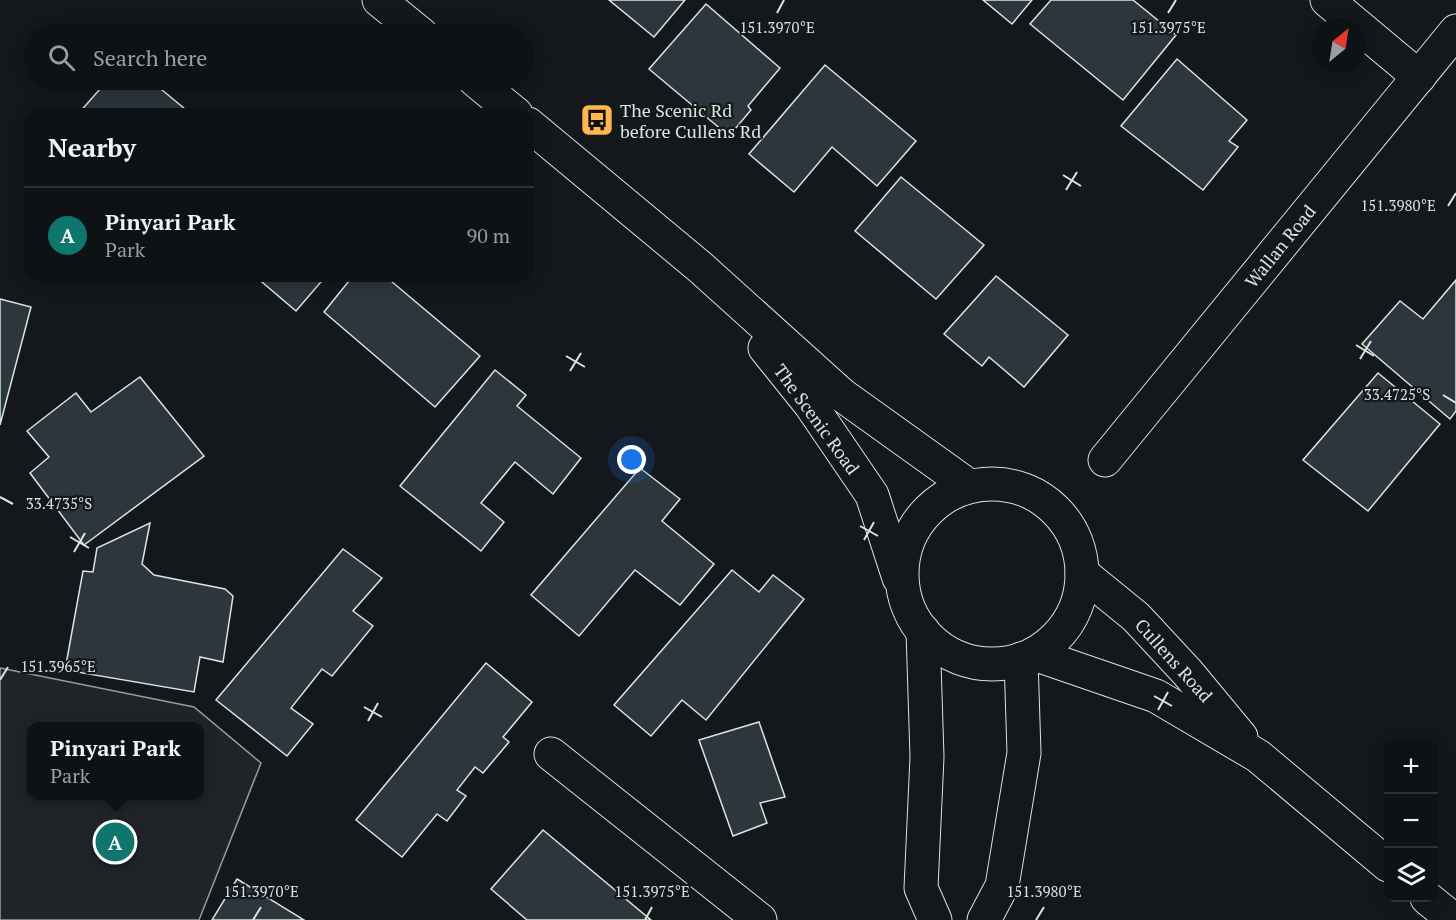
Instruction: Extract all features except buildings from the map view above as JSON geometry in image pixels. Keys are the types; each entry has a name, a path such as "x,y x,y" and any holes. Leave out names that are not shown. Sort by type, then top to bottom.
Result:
{"main road":[{"path":"379,0 408,24"},
{"path":"1327,0 1419,77"},
{"name":"Wallan Road","path":"1105,460 1456,32"},
{"path":"487,90 509,108"},
{"name":"The Scenic Road","path":"534,129 700,267 842,395 969,486"},
{"name":"The Scenic Road","path":"700,267 810,404 872,495 903,589"},
{"path":"996,483 1023,489 1047,502 1066,521 1078,546 1082,573 1079,597 1070,620 1054,639 1028,656 995,664 968,661 943,650 923,631 910,612 903,589 903,562 910,536 924,513 945,496 969,486 996,483"},
{"name":"Cullens Road","path":"1082,573 1136,617 1188,673 1258,756"},
{"path":"923,631 927,757 921,888 935,920"},
{"path":"984,920 1002,886 1024,753 1028,656"},
{"name":"Cullens Road","path":"1028,656 1156,696 1258,756 1384,862"},
{"path":"551,754 760,920"},
{"path":"1433,902 1454,920"}],"shaded area":[{"path":"0,668 194,707 261,763 199,920 0,920"}],"place":[{"name":"The Scenic Rd before Cullens Rd","path":"597,120"},
{"name":"Pinyari Park","path":"115,842"}]}
